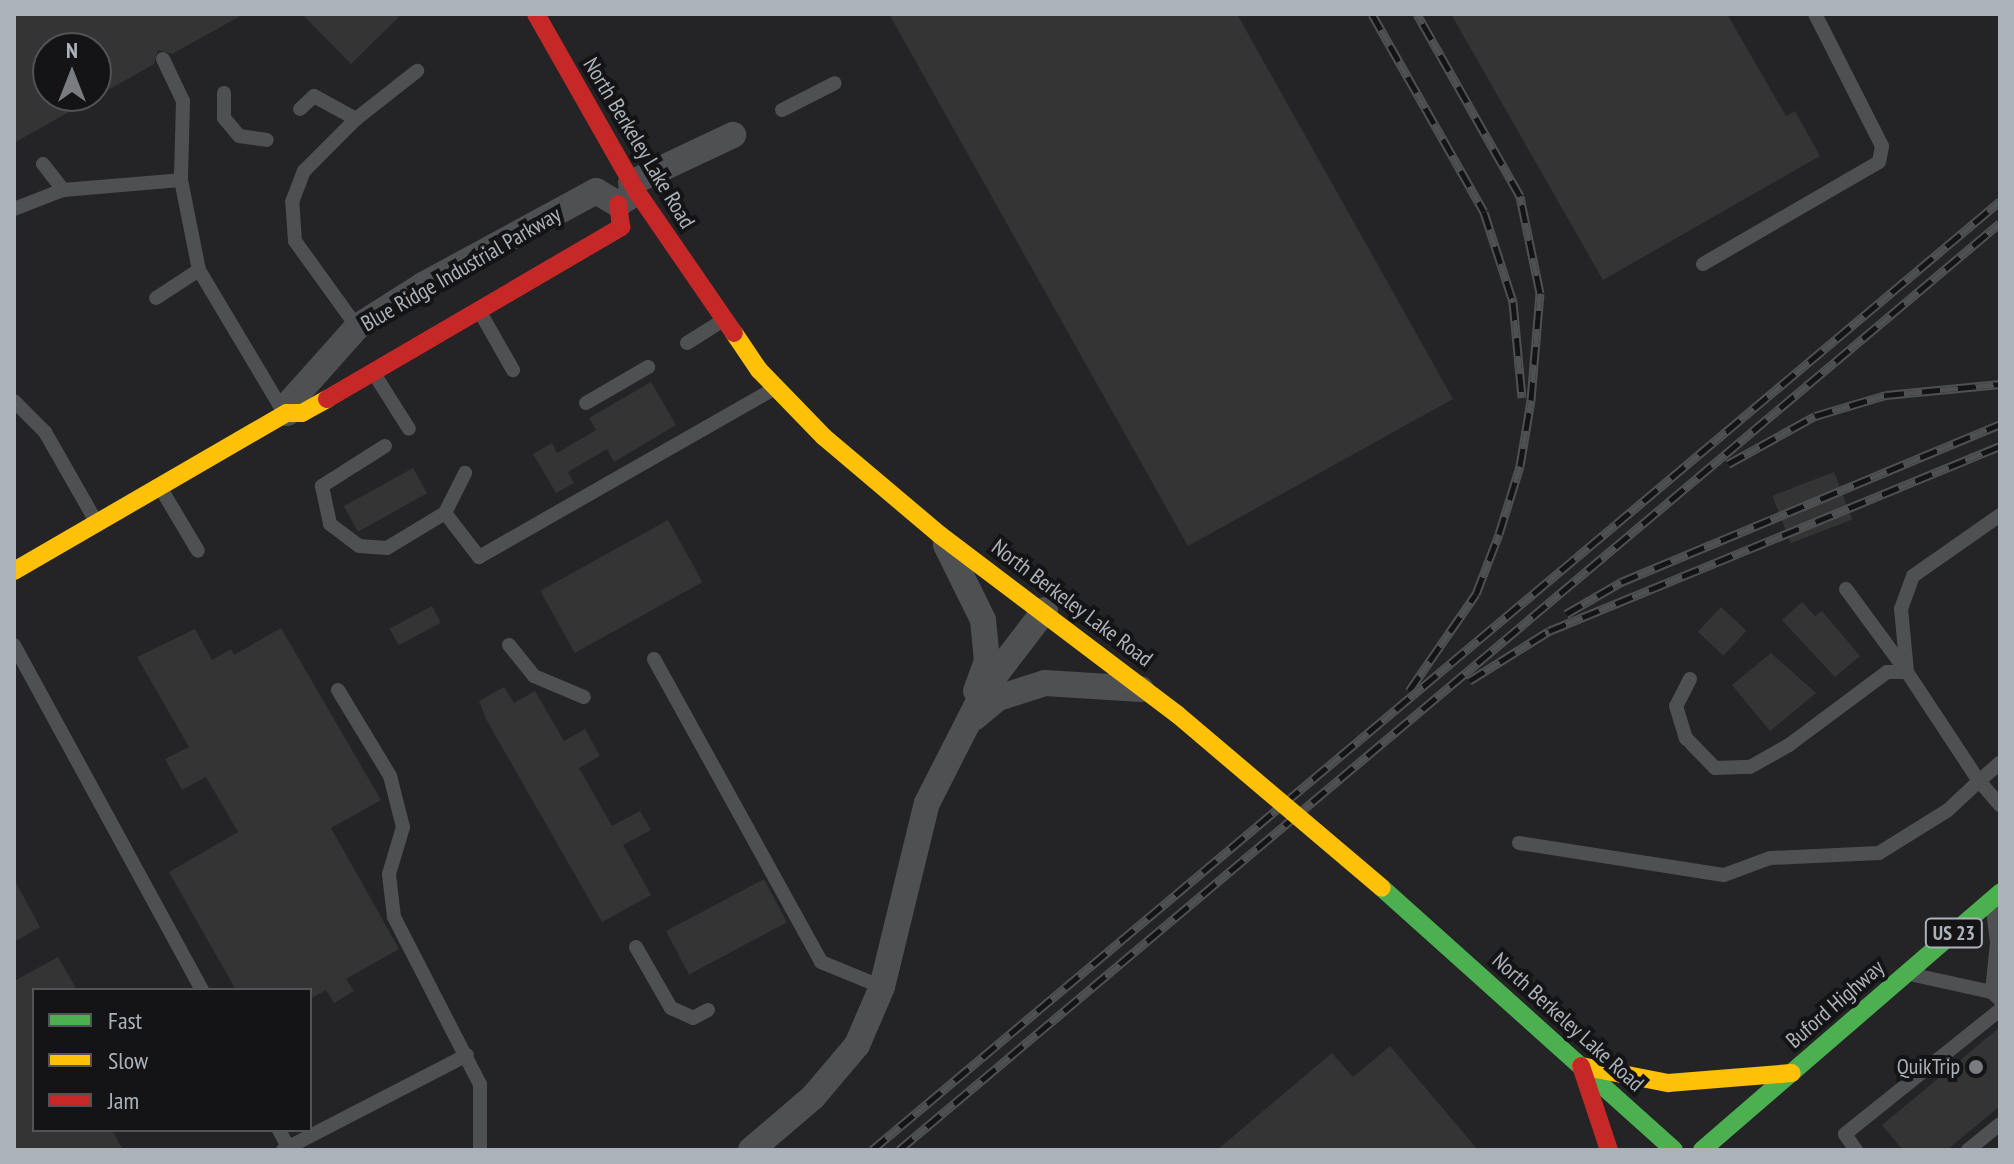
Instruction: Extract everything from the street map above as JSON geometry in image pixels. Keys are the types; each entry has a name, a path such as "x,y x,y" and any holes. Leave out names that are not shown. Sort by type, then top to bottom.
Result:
{"street":[{"name":"North Berkeley Lake Road","path":"536,14 629,193 722,321 776,388 824,437 940,535 1045,610 1178,715 1382,888 1674,1150"},
{"path":"629,193 733,135"},
{"name":"Blue Ridge Industrial Parkway","path":"14,571 286,414 302,413 621,227 629,193 596,191 357,327 292,400 286,414"},
{"path":"751,1150 813,1097 857,1045 882,987 927,803 965,725 987,661 983,620 940,535"},
{"path":"965,725 1045,610"},
{"path":"965,725 998,698 1045,683 1147,689"},
{"name":"Buford Highway","path":"1702,1150 1996,897"},
{"path":"1609,1150 1581,1066 1668,1083 1792,1073"}],"lane":[{"path":"1703,264 1879,162 1882,146 1815,14"},
{"path":"163,59 183,101 181,180 199,270 286,414"},
{"path":"357,327 295,241 292,202 304,171 356,119 417,71"},
{"path":"782,110 835,83"},
{"path":"224,93 224,118 239,136 267,140"},
{"path":"300,109 314,96 356,119"},
{"path":"43,164 63,190"},
{"path":"14,209 63,190 181,180"},
{"path":"156,298 199,270"},
{"path":"478,308 513,370"},
{"path":"687,343 722,321"},
{"path":"586,403 648,367"},
{"path":"373,372 409,429"},
{"path":"445,513 479,557 776,388"},
{"path":"14,401 45,432 97,524"},
{"path":"385,446 322,486 330,524 359,546 387,548 445,513 465,473"},
{"path":"160,487 198,551"},
{"path":"1907,672 1901,609 1913,576 2000,515"},
{"path":"1846,589 1907,672 1979,781 2000,805"},
{"path":"14,645 201,988"},
{"path":"509,645 534,676 584,697"},
{"path":"654,659 821,962 882,987"},
{"path":"1690,679 1676,706 1686,738 1715,768 1750,767 1789,745 1887,672 1907,672"},
{"path":"338,690 390,776 403,827 389,874 394,917 480,1084 480,1150"},
{"path":"1519,843 1724,875 1770,858 1879,853 1948,810 2000,763"},
{"path":"1907,974 1996,996 1996,897"},
{"path":"636,947 671,1008 693,1018 708,1010"},
{"path":"1856,1150 1845,1134 2000,1010"},
{"path":"286,1149 467,1055"},
{"path":"1968,1150 2000,1124"}],"shaded area":[{"path":"14,14 2000,14 2000,1150 14,1150"}],"building":[{"path":"14,14 244,14 172,54 158,50 154,64 112,88 112,32 32,32 32,112 69,112 14,143"},
{"path":"302,14 402,14 351,64"},
{"path":"889,14 1237,14 1453,399 1188,546"},
{"path":"1451,14 1727,14 1786,116 1795,111 1820,156 1603,280"},
{"path":"651,382 676,425 614,462 607,449 568,472 574,483 556,493 533,454 552,443 557,453 596,430 589,418"},
{"path":"413,468 427,493 358,532 344,506"},
{"path":"1834,472 1852,520 1791,543 1772,496"},
{"path":"668,520 702,582 575,653 540,591"},
{"path":"1802,602 1815,616 1822,611 1860,656 1835,677 1782,620"},
{"path":"432,606 441,623 399,645 390,629"},
{"path":"1721,607 1747,631 1723,656 1698,632"},
{"path":"281,628 381,800 331,828 399,949 346,979 354,991 334,1003 326,990 312,998 312,988 235,988 169,872 238,832 206,777 182,790 165,759 189,747 137,657 195,629 212,660 231,649 234,655"},
{"path":"1771,653 1816,693 1770,731 1732,685"},
{"path":"504,687 514,703 535,691 564,741 585,729 600,756 579,768 612,826 640,811 651,830 623,845 651,895 602,922 486,719 479,701"},
{"path":"14,879 40,927 14,942"},
{"path":"764,879 787,922 689,974 666,931"},
{"path":"58,957 76,988 32,988 32,1132 113,1132 123,1150 14,1150 14,981"},
{"name":"QuikTrip","path":"2000,1027 2000,1106 1947,1150 1903,1150 1882,1125"},
{"path":"1390,1046 1478,1150 1217,1150 1332,1053 1353,1077"}],"railway":[{"path":"1372,14 1484,212 1513,302 1522,398"},
{"path":"1409,691 1476,594 1499,534 1520,466 1531,400 1540,293 1520,196 1417,14"},
{"path":"872,1150 2000,201"},
{"path":"899,1150 2000,223"},
{"path":"1728,464 1815,416 1886,395 2000,384"},
{"path":"1566,614 1621,582 2000,424"},
{"path":"1469,681 1549,631 2000,446"}],"traffic: fast":[{"path":"1382,888 1674,1150"},
{"path":"1702,1150 2000,893"}],"traffic: slow":[{"path":"734,333 759,370 824,437 940,535 1178,715"},
{"path":"14,571 287,413 302,413 327,399"},
{"path":"1178,715 1382,888"},
{"path":"1581,1066 1668,1083 1792,1073"}],"traffic: jam":[{"path":"536,14 637,192 734,333"},
{"path":"327,399 621,227 618,204"},
{"path":"1581,1066 1609,1150"}],"place":[{"name":"QuikTrip","path":"1976,1067"}]}
